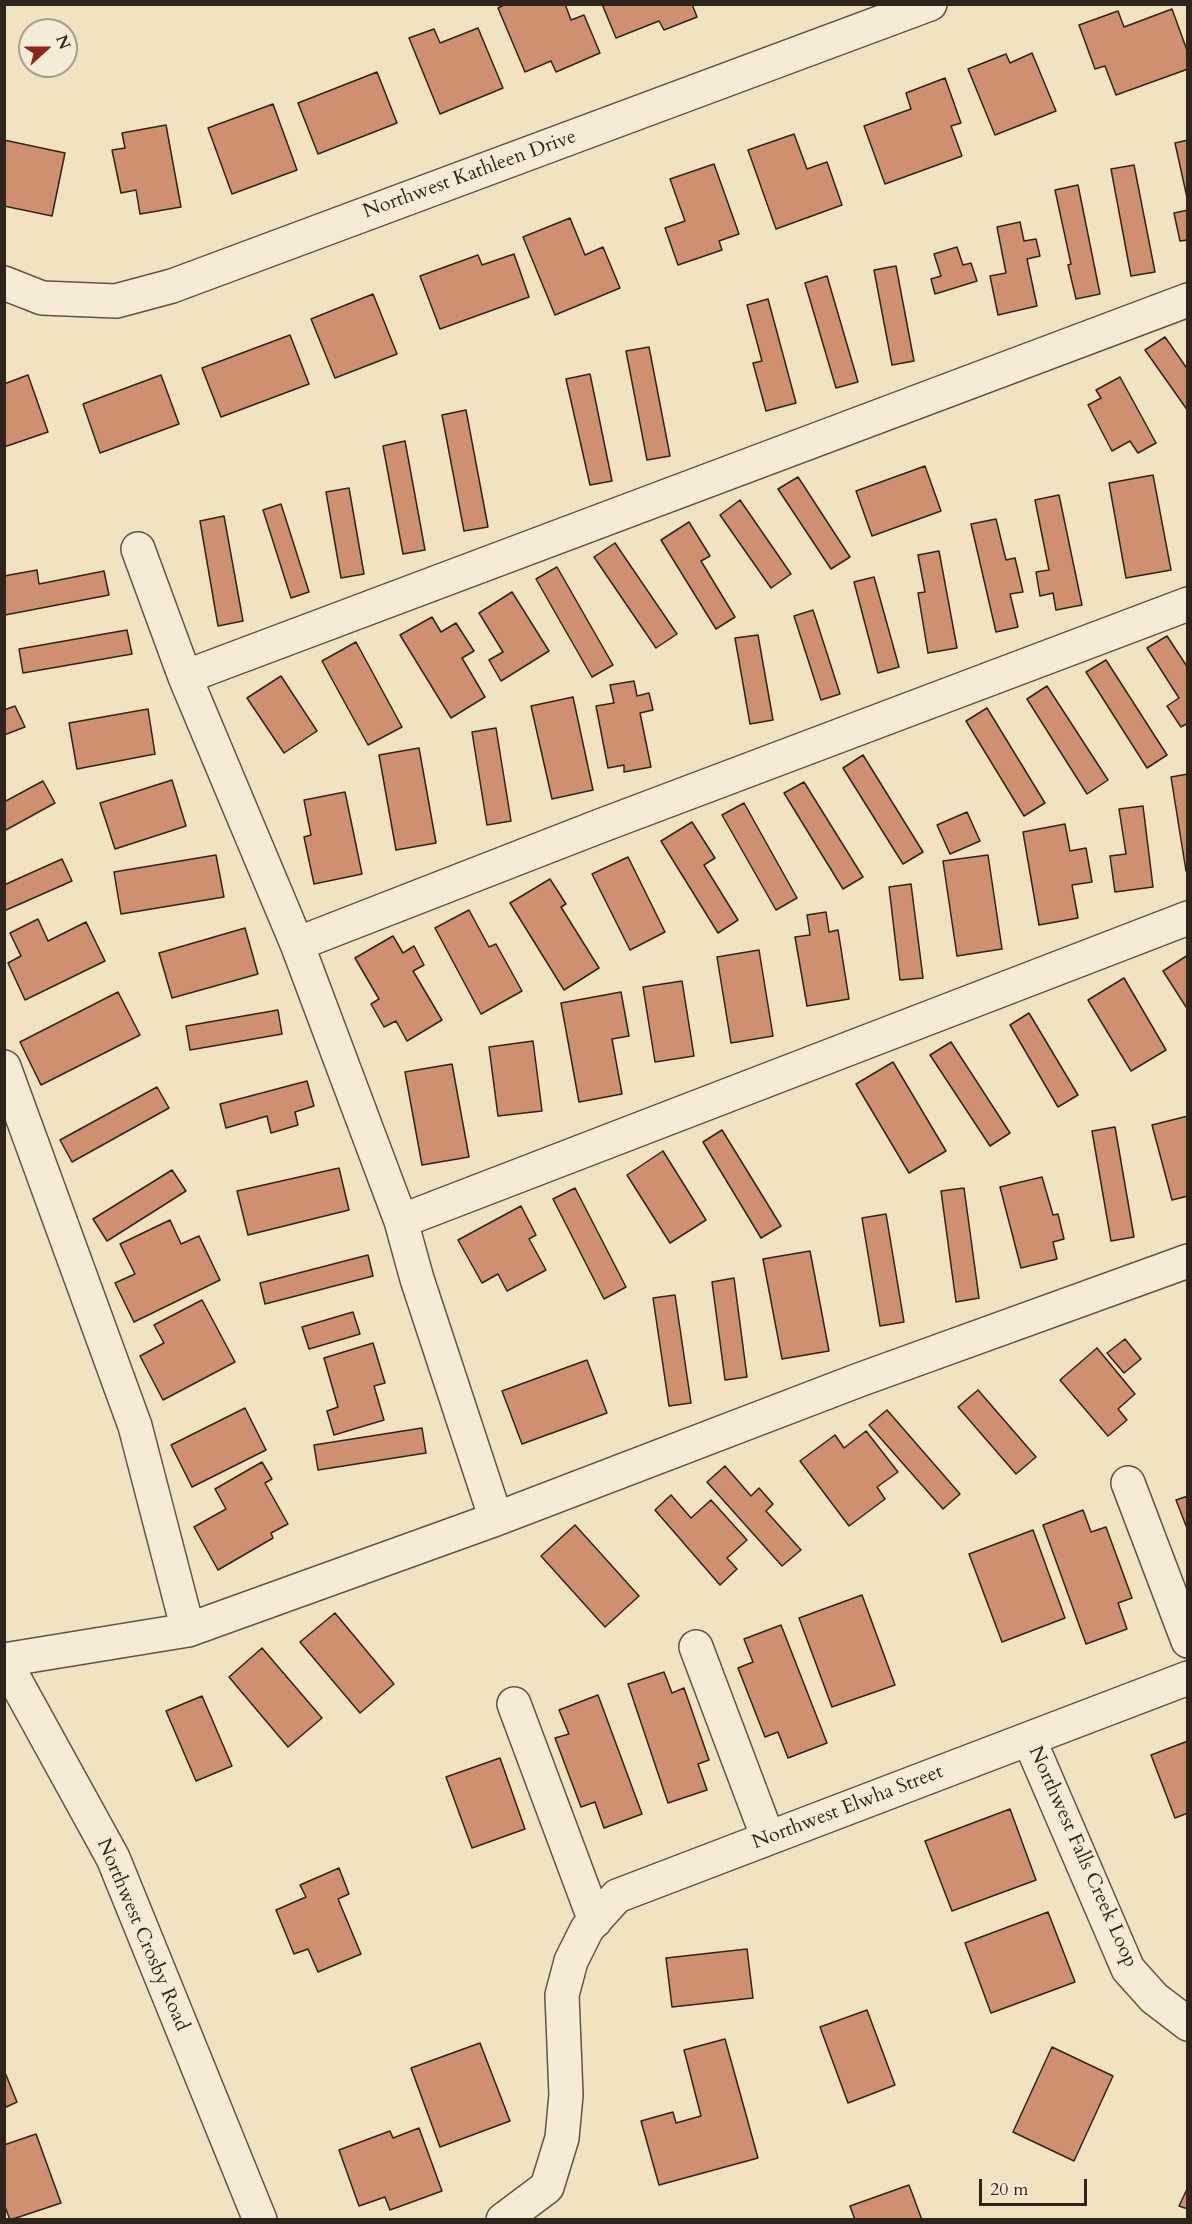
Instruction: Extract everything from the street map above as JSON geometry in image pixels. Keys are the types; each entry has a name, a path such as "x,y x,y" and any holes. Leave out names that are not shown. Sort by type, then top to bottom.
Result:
{"street":[{"name":"Northwest Kathleen Drive","path":"4,283 42,298 116,301 172,286 930,4"},
{"path":"185,677 1188,300"},
{"path":"138,549 185,677 297,944 400,1221 496,1519"},
{"path":"297,944 600,826 1188,604"},
{"path":"400,1221 1188,918"},
{"path":"4,1067 135,1426 188,1630"},
{"path":"4,1660 188,1630 496,1519 859,1380 1188,1261"},
{"path":"1128,1484 1188,1641"},
{"path":"696,1647 768,1838"},
{"name":"Northwest Crosby Road","path":"4,1660 113,1858 260,2220"},
{"name":"Northwest Elwha Street","path":"502,2220 547,2187 562,2138 566,2095 562,1995 571,1961 587,1929 617,1896 1188,1678"},
{"path":"514,1704 595,1921"},
{"name":"Northwest Falls Creek Loop","path":"1029,1739 1128,1969 1154,1998 1188,2024"}],"building":[{"path":"506,4 565,4 571,20 584,15 600,53 556,72 551,61 525,72 498,8"},
{"path":"602,4 692,4 697,17 664,30 659,21 616,38"},
{"path":"1172,9 1188,53 1188,69 1116,95 1105,66 1095,69 1079,25 1118,11 1124,27"},
{"path":"478,28 503,88 440,114 409,38 434,29 440,43"},
{"path":"1032,53 1056,111 995,135 968,69 1006,54 1010,63"},
{"path":"377,72 397,123 318,154 298,103"},
{"path":"945,78 961,123 951,126 962,156 885,184 864,126 911,109 906,93"},
{"path":"273,104 297,170 232,194 208,128"},
{"path":"166,125 181,207 140,214 136,190 121,193 112,150 125,148 122,133"},
{"path":"794,134 807,169 827,162 842,205 776,229 748,150"},
{"path":"4,140 65,153 52,216 4,206"},
{"path":"1188,140 1188,202 1175,143"},
{"path":"714,164 739,234 719,241 722,250 678,265 665,228 685,221 670,179"},
{"path":"1134,165 1155,272 1131,276 1111,169"},
{"path":"1078,185 1100,294 1076,299 1055,190"},
{"path":"1188,210 1188,240 1180,241 1174,213"},
{"path":"570,218 585,255 603,247 620,288 555,315 523,237"},
{"path":"1020,222 1024,241 1036,239 1040,256 1027,259 1037,306 998,315 990,276 1006,273 997,227"},
{"path":"957,247 963,265 971,263 977,281 935,294 931,279 941,276 934,254"},
{"path":"514,254 529,297 440,329 420,276 478,255 482,265"},
{"path":"896,266 914,361 892,365 874,270"},
{"path":"827,276 858,382 836,388 805,283"},
{"path":"373,294 397,354 335,378 311,319"},
{"path":"768,299 796,403 766,411 753,363 762,361 747,305"},
{"path":"290,335 309,384 221,417 202,368"},
{"path":"1165,337 1188,370 1188,411 1145,350"},
{"path":"649,347 670,456 647,460 626,351"},
{"path":"590,374 612,481 590,485 566,379"},
{"path":"28,375 48,432 4,447 4,384"},
{"path":"161,375 179,424 100,453 83,404"},
{"path":"1120,377 1156,443 1138,453 1130,441 1112,451 1088,405 1101,398 1096,390"},
{"path":"466,410 488,527 464,531 442,415"},
{"path":"405,441 425,550 403,554 383,446"},
{"path":"925,466 941,511 872,536 856,491"},
{"path":"1153,475 1171,570 1126,578 1109,483"},
{"path":"798,477 850,557 831,569 778,489"},
{"path":"349,488 364,574 341,578 326,492"},
{"path":"1059,495 1082,605 1056,610 1053,593 1040,596 1036,572 1049,570 1035,500"},
{"path":"740,500 791,574 771,588 720,515"},
{"path":"281,504 309,592 291,598 263,510"},
{"path":"224,516 243,621 218,626 200,521"},
{"path":"996,519 1006,560 1015,558 1023,592 1010,594 1018,627 996,632 971,524"},
{"path":"689,522 710,556 701,561 735,617 716,629 661,540"},
{"path":"615,543 677,634 656,648 594,557"},
{"path":"939,551 957,648 928,653 918,593 925,592 918,555"},
{"path":"557,567 613,665 592,677 536,579"},
{"path":"37,570 39,584 104,571 109,595 5,615 4,576"},
{"path":"874,577 899,667 878,673 854,582"},
{"path":"512,592 549,651 501,681 489,660 503,652 479,613"},
{"path":"813,610 840,694 821,700 794,616"},
{"path":"432,617 441,632 456,623 474,651 462,658 485,697 451,718 400,635"},
{"path":"127,630 132,654 23,673 19,649"},
{"path":"758,635 773,720 750,724 735,638"},
{"path":"1167,636 1188,668 1188,723 1181,727 1167,706 1179,698 1147,648"},
{"path":"356,642 402,727 368,745 322,661"},
{"path":"1106,660 1167,755 1147,768 1086,672"},
{"path":"281,676 317,731 284,753 247,698"},
{"path":"634,681 637,696 649,693 653,710 640,713 651,767 624,772 624,765 608,768 596,706 614,703 610,685"},
{"path":"1047,686 1108,780 1087,794 1027,699"},
{"path":"573,697 593,790 552,799 531,706"},
{"path":"15,706 25,727 4,735 4,710"},
{"path":"987,708 1045,803 1024,816 966,721"},
{"path":"148,709 155,754 77,769 69,723"},
{"path":"496,728 511,821 487,825 472,732"},
{"path":"419,748 436,843 396,850 379,755"},
{"path":"863,755 923,852 903,864 843,768"},
{"path":"1188,774 1188,871 1186,871 1171,777"},
{"path":"172,780 186,826 115,849 100,803"},
{"path":"43,781 55,803 4,831 4,802"},
{"path":"804,782 863,877 843,889 784,793"},
{"path":"345,792 362,874 314,884 304,837 311,835 304,800"},
{"path":"744,803 797,898 776,910 722,815"},
{"path":"1143,806 1153,887 1115,892 1110,856 1126,854 1119,809"},
{"path":"967,812 980,841 950,854 937,825"},
{"path":"692,822 715,858 704,865 738,920 718,933 661,841"},
{"path":"1065,824 1070,851 1086,848 1092,882 1072,885 1078,918 1039,925 1023,832"},
{"path":"216,855 224,897 121,914 114,872"},
{"path":"988,855 1002,949 957,956 943,861"},
{"path":"628,857 665,932 630,950 592,874"},
{"path":"62,859 72,881 4,911 4,885"},
{"path":"550,879 566,904 561,907 599,968 564,990 510,903"},
{"path":"911,884 923,978 900,980 889,887"},
{"path":"469,910 489,947 496,944 522,991 481,1014 435,928"},
{"path":"826,912 829,932 838,930 849,999 807,1006 795,937 810,935 807,915"},
{"path":"38,919 48,941 86,922 105,961 25,1000 8,963 21,956 10,933"},
{"path":"245,928 258,974 172,998 159,953"},
{"path":"393,936 403,953 414,946 424,965 413,971 442,1020 407,1041 396,1021 384,1027 371,1004 379,999 355,958"},
{"path":"759,950 773,1036 731,1043 717,957"},
{"path":"1188,955 1188,1010 1163,971"},
{"path":"1124,978 1166,1050 1131,1071 1088,1000"},
{"path":"682,981 694,1056 655,1062 643,987"},
{"path":"118,992 140,1035 41,1085 20,1042"},
{"path":"621,992 629,1036 612,1039 622,1094 579,1102 561,1003"},
{"path":"278,1010 282,1034 190,1050 186,1026"},
{"path":"1029,1013 1078,1095 1058,1107 1010,1025"},
{"path":"533,1041 542,1111 498,1116 489,1047"},
{"path":"951,1042 1010,1133 990,1146 930,1055"},
{"path":"893,1062 946,1151 909,1173 856,1084"},
{"path":"452,1064 469,1157 422,1165 405,1072"},
{"path":"307,1081 314,1106 295,1112 298,1125 271,1133 267,1116 226,1128 220,1104"},
{"path":"157,1087 169,1108 72,1162 60,1140"},
{"path":"1188,1116 1188,1196 1172,1200 1152,1125"},
{"path":"1115,1127 1134,1237 1111,1241 1092,1131"},
{"path":"722,1130 781,1226 761,1238 703,1142"},
{"path":"663,1151 706,1220 670,1243 627,1175"},
{"path":"339,1168 349,1210 248,1235 237,1191"},
{"path":"172,1170 186,1191 107,1241 93,1219"},
{"path":"1042,1177 1053,1215 1058,1214 1064,1239 1053,1242 1057,1259 1021,1268 1000,1187"},
{"path":"575,1188 626,1287 604,1299 553,1199"},
{"path":"964,1188 979,1298 956,1302 941,1191"},
{"path":"521,1206 536,1235 529,1239 546,1270 507,1291 498,1274 482,1283 458,1240"},
{"path":"886,1214 904,1322 880,1326 862,1218"},
{"path":"170,1220 181,1244 199,1236 220,1280 134,1322 115,1283 135,1274 120,1244"},
{"path":"810,1251 829,1351 782,1359 763,1259"},
{"path":"368,1255 373,1276 265,1304 260,1283"},
{"path":"734,1278 747,1377 725,1380 712,1282"},
{"path":"675,1295 691,1403 669,1406 653,1298"},
{"path":"202,1300 235,1362 163,1400 140,1356 164,1343 154,1325"},
{"path":"353,1312 360,1334 309,1349 302,1327"},
{"path":"1125,1339 1141,1359 1124,1373 1107,1353"},
{"path":"373,1343 385,1383 374,1386 384,1420 334,1435 327,1411 338,1407 324,1358"},
{"path":"1097,1348 1135,1394 1118,1409 1127,1420 1108,1436 1060,1380"},
{"path":"587,1360 607,1413 522,1444 502,1391"},
{"path":"978,1390 1036,1457 1016,1474 958,1407"},
{"path":"245,1408 266,1450 192,1487 171,1445"},
{"path":"887,1410 960,1494 943,1509 869,1425"},
{"path":"422,1428 426,1453 318,1470 314,1445"},
{"path":"866,1431 898,1472 877,1487 885,1499 849,1526 800,1461 835,1435 844,1448"},
{"path":"262,1462 272,1479 265,1483 288,1524 271,1533 273,1538 218,1570 194,1527 226,1509 215,1489"},
{"path":"725,1466 751,1496 759,1488 773,1504 766,1511 801,1550 782,1566 707,1482"},
{"path":"671,1495 691,1518 711,1500 747,1540 727,1558 737,1569 720,1585 655,1510"},
{"path":"1188,1496 1188,1531 1176,1500"},
{"path":"1083,1510 1091,1532 1106,1527 1132,1598 1118,1603 1127,1629 1086,1644 1043,1525"},
{"path":"575,1525 639,1596 605,1627 541,1556"},
{"path":"1033,1530 1065,1618 1002,1642 969,1554"},
{"path":"862,1595 895,1685 832,1707 799,1618"},
{"path":"335,1613 394,1684 360,1713 300,1642"},
{"path":"781,1625 827,1743 788,1758 778,1732 765,1737 738,1668 753,1662 744,1639"},
{"path":"262,1648 322,1718 288,1747 229,1677"},
{"path":"664,1672 672,1693 684,1688 709,1760 698,1764 707,1790 668,1803 628,1684"},
{"path":"598,1695 642,1814 604,1828 595,1802 581,1807 555,1738 569,1734 559,1710"},
{"path":"202,1696 232,1766 196,1781 166,1711"},
{"path":"1188,1741 1188,1813 1175,1818 1151,1755"},
{"path":"500,1758 525,1829 472,1848 446,1777"},
{"path":"1010,1809 1036,1880 952,1911 925,1841"},
{"path":"339,1868 349,1894 338,1899 361,1954 318,1972 308,1949 294,1954 276,1910 306,1897 300,1885"},
{"path":"1048,1912 1075,1982 991,2013 965,1943"},
{"path":"747,1949 753,1998 672,2007 666,1958"},
{"path":"867,2010 895,2085 848,2103 820,2027"},
{"path":"725,2039 758,2158 659,2185 641,2121 673,2112 676,2123 701,2116 684,2050"},
{"path":"480,2043 510,2121 440,2147 411,2068"},
{"path":"1052,2047 1113,2076 1074,2161 1013,2132"},
{"path":"4,2070 17,2102 4,2108"},
{"path":"419,2128 442,2191 390,2210 385,2197 359,2206 339,2150 390,2131 393,2138"},
{"path":"36,2134 61,2203 10,2220 4,2204 4,2145"},
{"path":"909,2185 922,2220 855,2220 850,2206"},
{"path":"1188,2187 1188,2209 1179,2206"}]}
